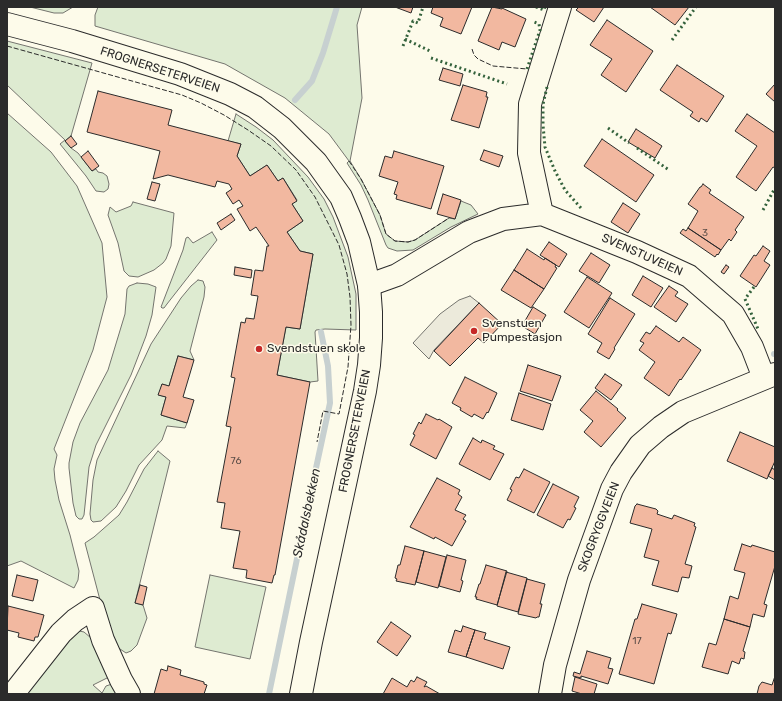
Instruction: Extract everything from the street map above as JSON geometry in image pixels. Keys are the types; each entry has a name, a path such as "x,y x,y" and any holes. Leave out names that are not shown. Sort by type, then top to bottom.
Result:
{"street":[{"path":"542,214 529,153 530,104 560,7"},
{"name":"FROGNERSETERVEIEN","path":"7,24 72,41 180,74 230,94 255,107 282,128 316,162 341,198 350,218 359,242 369,285 371,338 365,391 301,694"},
{"name":"SVENSTUVEIEN","path":"369,285 397,274 469,232 503,219 542,214 630,249 689,276 733,314 770,376"},
{"name":"SKOGRYGGVEIEN","path":"550,694 555,665 579,580 612,490 621,472 640,445 672,419 683,412 770,376"},
{"path":"13,694 61,633 75,620 93,608 103,640 129,694"}],"green space":[{"path":"30,7 73,7 63,13 54,13"},
{"path":"98,7 362,7 357,25 362,98 350,161 380,215 386,234 395,241 408,242 415,240 449,218 455,219 461,201 471,205 478,214 451,227 413,250 397,251 388,248 361,185 347,163 349,161 329,134 285,98 225,64 95,26 95,15"},
{"path":"7,41 92,63 71,136 65,141 78,153 92,171 96,169 98,172 107,176 109,184 108,189 104,192 96,191 60,144 65,140 7,85"},
{"path":"7,113 51,152 77,186 102,243 107,297 93,350 54,449 57,455 54,469 59,500 79,571 78,580 74,588 21,561 7,566"},
{"path":"236,114 273,140 308,177 324,199 333,217 348,257 356,294 356,330 316,330 318,381 310,382 277,375 286,327 300,329 313,254 300,251 287,232 303,221 292,204 297,200 283,178 278,181 267,165 250,176 237,156 241,144 228,141"},
{"path":"133,202 174,213 171,246 166,259 154,270 138,277 129,276 124,271 118,243 108,215 110,207 116,212 131,206"},
{"path":"212,232 217,240 164,308 162,308 161,307 183,250 186,238 188,237 193,243"},
{"path":"198,280 203,281 205,287 204,297 190,351 194,360 178,356 169,386 162,384 159,395 166,397 161,415 187,423 185,428 167,426 162,440 139,465 116,507 101,521 93,522 90,514 93,480 97,460 151,344 181,298"},
{"path":"137,283 148,284 156,287 152,315 146,336 131,375 96,445 89,467 84,515 82,519 79,519 76,516 73,503 69,468 73,442 80,423 108,370 125,314 127,289 129,286"},
{"path":"158,451 170,461 135,603 143,605 147,618 137,645 131,651 126,653 117,647 100,600 85,543 119,515 144,469"},
{"path":"210,575 266,587 250,659 195,647"},
{"path":"75,630 84,632 91,638 109,677 93,685 102,693 106,686 112,684 118,694 22,694"}],"shaded area":[{"path":"470,296 479,303 434,350 429,359 413,343 440,314 459,300"}],"building":[{"path":"395,7 413,7 411,13"},
{"path":"433,7 472,7 461,34 440,26 443,18 431,13"},
{"path":"492,7 502,8 526,19 515,47 502,42 499,50 478,41"},
{"path":"579,7 604,7 594,22 576,10"},
{"path":"650,7 689,7 675,25"},
{"path":"607,20 653,51 626,92 601,75 612,59 590,45"},
{"path":"677,65 724,96 707,122 701,118 699,122 690,116 693,112 660,90"},
{"path":"443,68 463,74 460,86 439,80"},
{"path":"775,84 775,102 766,94"},
{"path":"463,85 487,92 486,97 488,97 479,128 451,120"},
{"name":"Svendstuen skole","path":"98,91 172,110 168,125 241,144 237,156 250,176 267,165 278,181 283,178 297,201 292,204 303,221 287,232 300,251 313,254 300,329 286,327 277,375 310,382 275,575 272,583 246,578 247,570 233,568 240,531 221,528 225,503 217,502 231,427 226,426 235,378 231,377 241,322 245,323 246,318 254,319 258,296 251,295 255,270 263,271 267,246 269,246 256,227 250,231 237,209 243,206 239,200 233,204 226,193 232,189 229,184 217,181 215,187 168,175 153,179 160,151 87,132"},
{"path":"747,114 775,133 775,168 773,167 756,191 736,177 757,146 735,131"},
{"path":"636,129 662,146 655,158 628,142"},
{"path":"71,136 77,144 71,148 65,141"},
{"path":"602,139 654,175 636,202 584,166"},
{"path":"484,150 503,156 499,167 480,160"},
{"path":"88,151 99,166 92,171 81,157"},
{"path":"394,151 444,166 431,209 396,199 397,195 394,194 398,182 379,176 385,156 392,158"},
{"path":"152,182 160,184 155,201 147,199"},
{"path":"703,184 711,190 709,193 744,217 735,230 737,232 731,241 729,239 721,250 688,228 698,211 688,204"},
{"path":"443,194 461,200 455,219 437,214"},
{"path":"623,203 640,214 628,233 611,222"},
{"path":"231,214 235,220 221,230 217,223"},
{"path":"688,228 721,250 718,255 717,254 715,257 680,233 683,229 686,231"},
{"path":"549,242 567,254 559,267 540,255"},
{"path":"763,246 770,251 764,261 770,265 756,287 740,276 754,255 756,256"},
{"path":"527,249 544,260 545,258 556,265 555,267 557,268 544,289 514,270"},
{"path":"591,253 610,265 599,283 579,271"},
{"path":"726,265 729,267 724,274 721,272"},
{"path":"235,267 252,270 251,278 234,275"},
{"path":"514,270 544,289 531,308 501,290"},
{"path":"643,276 663,288 651,307 632,295"},
{"path":"587,277 612,293 589,328 564,312"},
{"path":"669,286 678,292 675,296 688,304 676,322 654,307"},
{"path":"610,298 635,314 609,359 597,352 602,343 588,334"},
{"name":"Svenstuen Pumpestasjon","path":"479,303 502,324 484,343 478,338 450,366 434,351"},
{"path":"533,307 546,315 535,334 522,326"},
{"path":"656,326 679,342 683,337 701,350 669,396 644,378 655,362 639,350 644,343 640,341 646,332 650,334"},
{"path":"178,356 194,360 183,397 194,400 187,423 161,415 166,397 158,395 162,384 169,386"},
{"path":"528,365 561,376 552,401 520,391"},
{"path":"605,374 622,385 611,400 595,388"},
{"path":"465,377 497,393 488,413 487,412 483,419 474,414 472,417 452,403"},
{"path":"596,391 618,409 617,410 626,418 601,447 584,432 593,421 580,410"},
{"path":"519,393 551,404 543,430 511,420"},
{"path":"426,414 438,420 439,419 452,427 436,459 410,445 415,435 413,434 419,422 421,424"},
{"path":"740,432 775,447 775,461 767,479 727,461"},
{"path":"473,438 481,443 482,440 495,446 493,449 504,454 490,480 459,464"},
{"path":"772,468 775,470 775,480 768,476"},
{"path":"524,469 550,482 534,513 507,500 512,490 510,489 516,477 519,478"},
{"path":"437,478 460,490 458,494 462,497 455,510 466,515 463,519 466,521 452,546 410,527"},
{"path":"553,484 579,497 574,507 576,508 570,520 568,519 563,528 537,515"},
{"path":"637,504 656,509 658,511 657,514 672,519 674,515 695,523 694,526 696,527 685,564 692,566 689,578 682,577 678,592 652,585 659,561 644,557 652,529 630,523"},
{"path":"742,544 751,547 752,545 775,552 775,566 764,604 767,605 764,617 753,614 750,627 724,619 730,596 738,599 745,573 734,570"},
{"path":"405,546 424,551 415,585 396,581 397,579 395,578"},
{"path":"424,551 446,557 438,588 416,582"},
{"path":"447,555 466,560 461,580 463,581 460,592 439,586"},
{"path":"486,565 507,571 497,605 476,599 477,597 475,597"},
{"path":"506,572 527,578 518,612 497,606"},
{"path":"17,575 38,580 33,601 12,596"},
{"path":"527,579 545,584 540,604 542,604 539,617 536,618 518,614"},
{"path":"140,585 147,587 143,605 135,603"},
{"path":"642,604 677,614 671,634 668,633 654,684 619,674 635,619 637,619"},
{"path":"8,606 44,615 38,637 35,637 34,641 18,637 19,633 7,630"},
{"path":"724,619 750,627 743,651 745,652 744,659 741,658 739,664 732,661 728,674 702,667 709,643 716,645"},
{"path":"391,622 411,636 397,656 377,642"},
{"path":"463,626 475,630 466,657 448,652 455,630 461,632"},
{"path":"475,630 486,633 484,639 510,647 503,669 466,657"},
{"path":"587,651 611,658 608,668 613,669 608,684 581,676 581,678 573,676 574,672 580,674"},
{"path":"168,666 181,670 180,675 204,682 204,684 207,685 204,694 154,694 161,669 167,671"},
{"path":"775,676 775,694 757,694 759,686 762,682 772,685"},
{"path":"417,677 427,682 424,687 426,686 440,694 383,694 392,678 407,687 411,680 414,682"},
{"path":"575,677 597,684 594,694 582,694 572,691"}],"waterway":[{"name":"Skådalsbekken","path":"295,100 312,81 323,53 337,7"},
{"name":"Skådalsbekken","path":"269,694 330,403 328,366 321,332"}],"hedge":[{"path":"403,46 413,21 418,23 423,7"},
{"path":"536,7 544,10 545,7"},
{"path":"672,40 696,7"},
{"path":"527,69 540,30 539,24 534,22"},
{"path":"405,39 430,51"},
{"path":"431,58 507,84"},
{"path":"547,87 543,104 545,147 565,190 581,208"},
{"path":"608,128 629,143"},
{"path":"637,148 669,170"},
{"path":"763,210 775,188"},
{"path":"754,287 745,299 758,329"}],"fence":[{"path":"7,46 182,95 201,103 224,115 271,146 296,170 315,197 339,245 347,274 350,297 351,325 348,367 339,414 323,411 317,442"},
{"path":"472,49 474,55 478,59 493,66 527,69"},
{"path":"349,161 361,179 380,215 386,234 395,241 408,242 415,240 449,218"}],"place":[{"name":"Svenstuen Pumpestasjon","path":"474,331"},
{"name":"Svendstuen skole","path":"259,349"}]}
